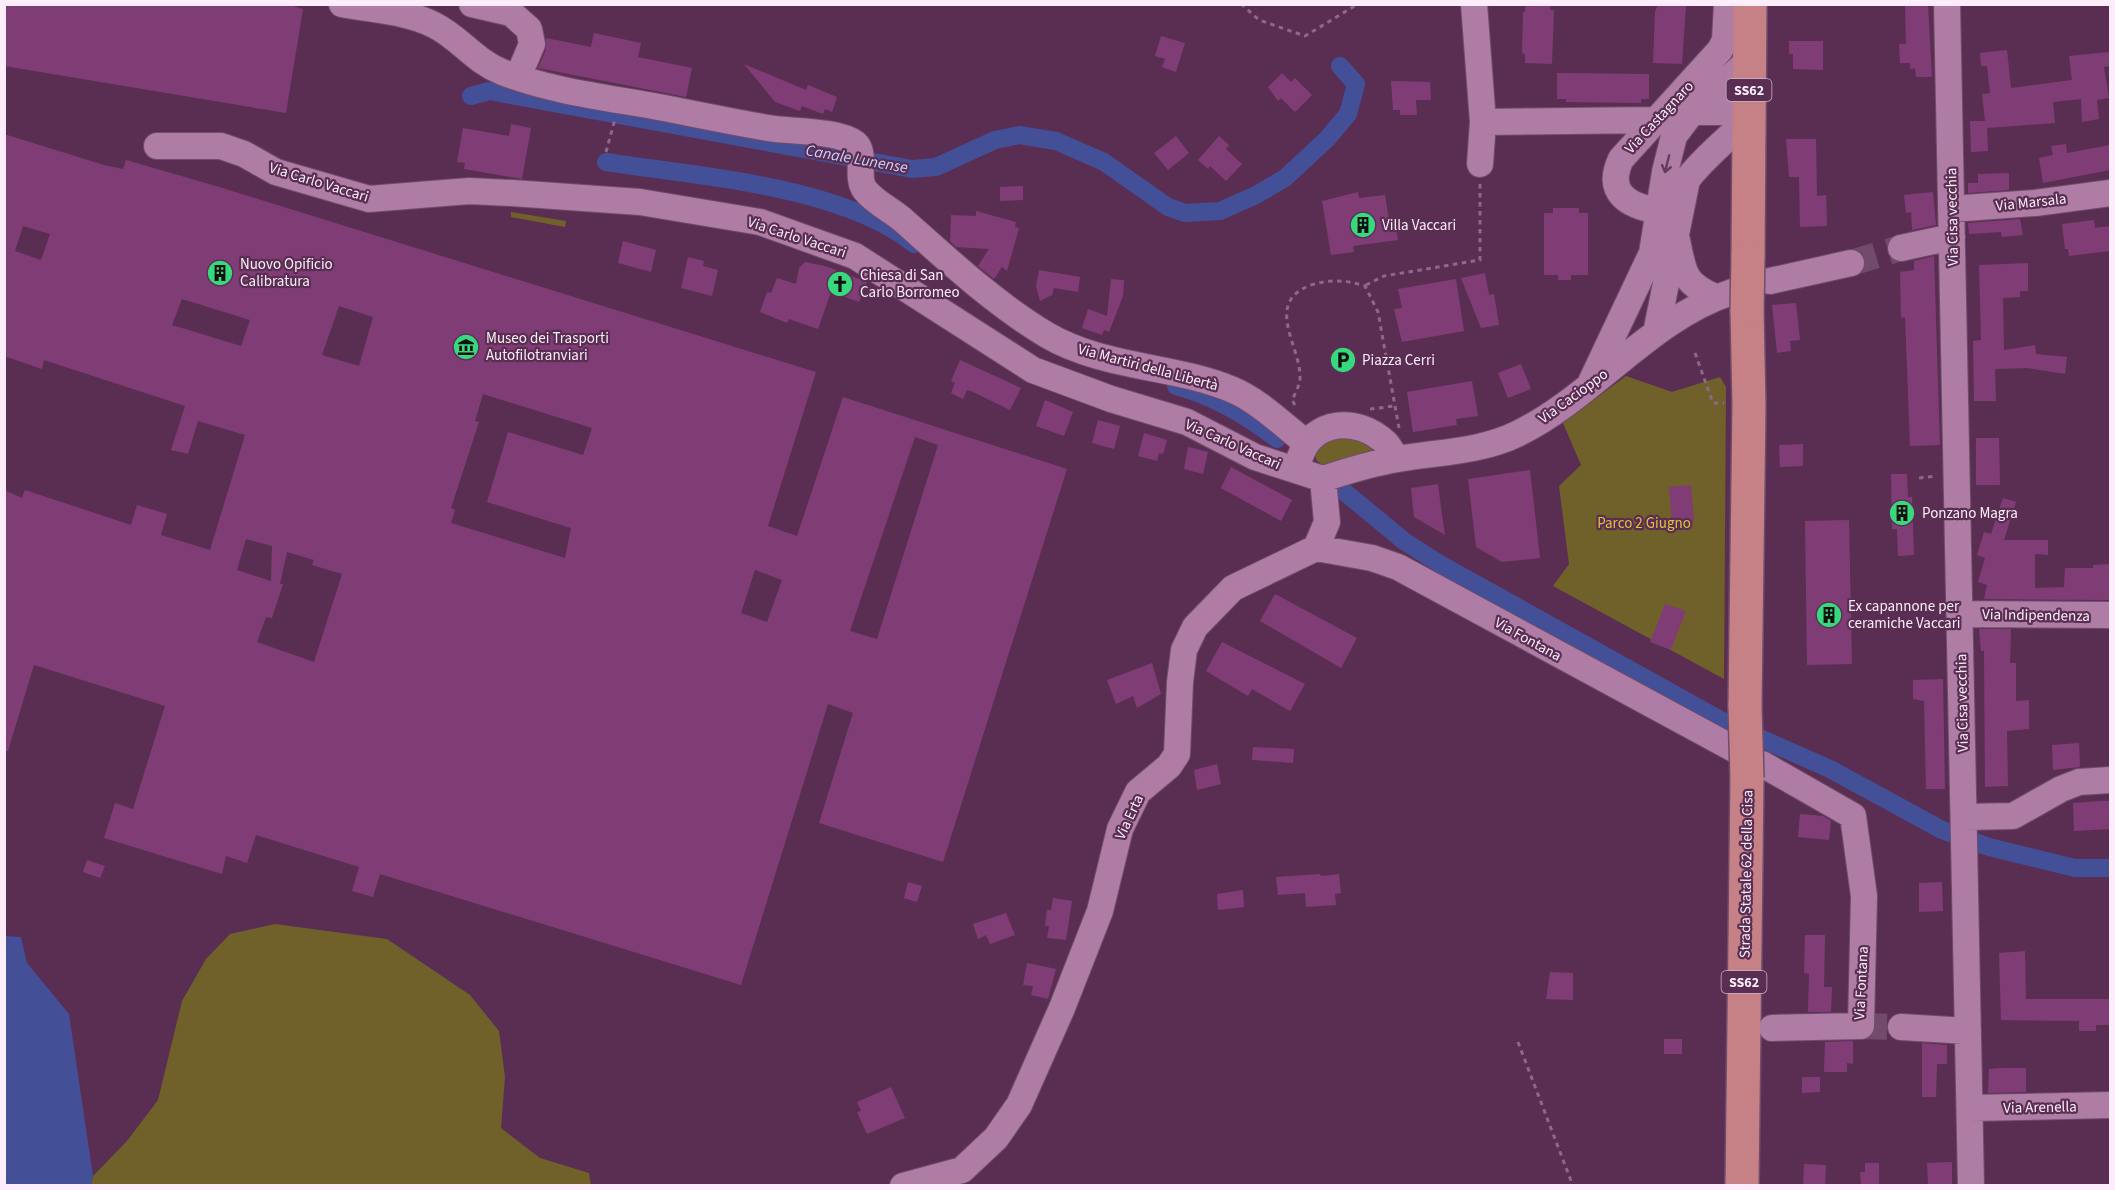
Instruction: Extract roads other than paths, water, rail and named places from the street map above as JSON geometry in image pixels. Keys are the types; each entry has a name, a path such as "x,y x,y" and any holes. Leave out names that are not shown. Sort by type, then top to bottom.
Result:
{"main road":[{"name":"SS62","path":"1750,4 1748,257 1731,300 1749,405 1745,706 1754,771"},
{"name":"Strada Statale 62 della Cisa","path":"1742,1185 1754,771"}],"street":[{"path":"342,4 416,18 434,25 473,57 518,77 532,44 529,29 511,13 472,4"},
{"path":"1474,4 1484,122 1480,164"},
{"name":"Via Castagnaro","path":"1659,211 1640,207 1625,200 1615,179 1620,159 1720,50 1726,34 1727,4"},
{"name":"Via Cisa vecchia","path":"1947,4 1971,1185"},
{"path":"1589,385 1652,253 1674,136 1692,112 1738,73 1749,60"},
{"name":"Via Martiri della Libertà","path":"518,77 571,91 770,129 843,138 856,144 863,187 873,198 1013,311 1049,336 1105,358 1165,370 1234,391 1305,442"},
{"path":"1656,333 1687,180 1697,166 1710,158 1748,119 1728,112 1692,112"},
{"path":"1611,120 1619,143 1620,159"},
{"path":"1484,122 1655,120"},
{"name":"Via Carlo Vaccari","path":"157,146 221,146 243,154 276,172 369,199 469,191 512,193 640,202 760,222 855,256 1033,370 1111,399 1187,422 1255,457 1323,479"},
{"path":"1710,158 1749,176"},
{"name":"Via Marsala","path":"1952,209 2035,203 2110,194"},
{"path":"1676,233 1684,273 1690,284 1731,300"},
{"path":"1901,248 1952,237"},
{"path":"1770,281 1851,263"},
{"name":"Via Cacioppo","path":"1396,459 1458,451 1499,442 1535,424 1656,333 1731,300"},
{"path":"1628,304 1656,333"},
{"path":"1295,471 1305,442 1316,432 1351,425 1361,428 1385,443 1396,459 1323,479 1327,522 1316,548"},
{"name":"Via Fontana","path":"1316,548 1372,558 1398,567 1734,749"},
{"name":"Via Erta","path":"903,1185 962,1170 996,1138 1019,1105 1062,1008 1100,911 1120,829 1138,792 1169,766 1177,754 1180,682 1184,650 1195,627 1233,588 1316,548"},
{"name":"Via Indipendenza","path":"1961,614 2110,615"},
{"name":"Via Fontana","path":"1754,771 1853,816 1864,896 1861,1026 1772,1028"},
{"path":"1965,824 2013,816 2061,789 2079,782 2110,780"},
{"path":"1901,1027 1968,1031"},
{"name":"Via Arenella","path":"1970,1108 2110,1105"}],"water":[{"path":"4,936 21,937 27,963 69,1014 93,1176 91,1185 5,1185"}],"waterway":[{"name":"Canale Lunense","path":"471,96 489,91 912,169 936,167 995,140 1019,135 1056,141 1104,162 1168,207 1185,213 1220,211 1256,195 1285,178 1327,139 1348,114 1356,84 1340,66"},
{"path":"606,162 767,186 809,196 884,224 914,244"},
{"path":"1176,386 1229,407 1277,439"},
{"path":"1341,489 1404,541 1440,564 1726,723 1830,769 1942,830 1989,847 2075,868 2110,868"}],"tunnel":[{"path":"1851,263 1901,248"},
{"path":"1861,1026 1901,1027"}],"place":[{"name":"Villa Vaccari","path":"1363,225"},
{"name":"Nuovo Opificio Calibratura","path":"220,273"},
{"name":"Chiesa di San Carlo Borromeo","path":"840,284"},
{"name":"Museo dei Trasporti Autofilotranviari","path":"466,347"},
{"name":"Piazza Cerri","path":"1343,360"},
{"name":"Ponzano Magra","path":"1902,513"},
{"name":"Ex capannone per ceramiche Vaccari","path":"1829,615"}],"park label":[{"name":"Parco 2 Giugno","path":"1644,523"}]}
